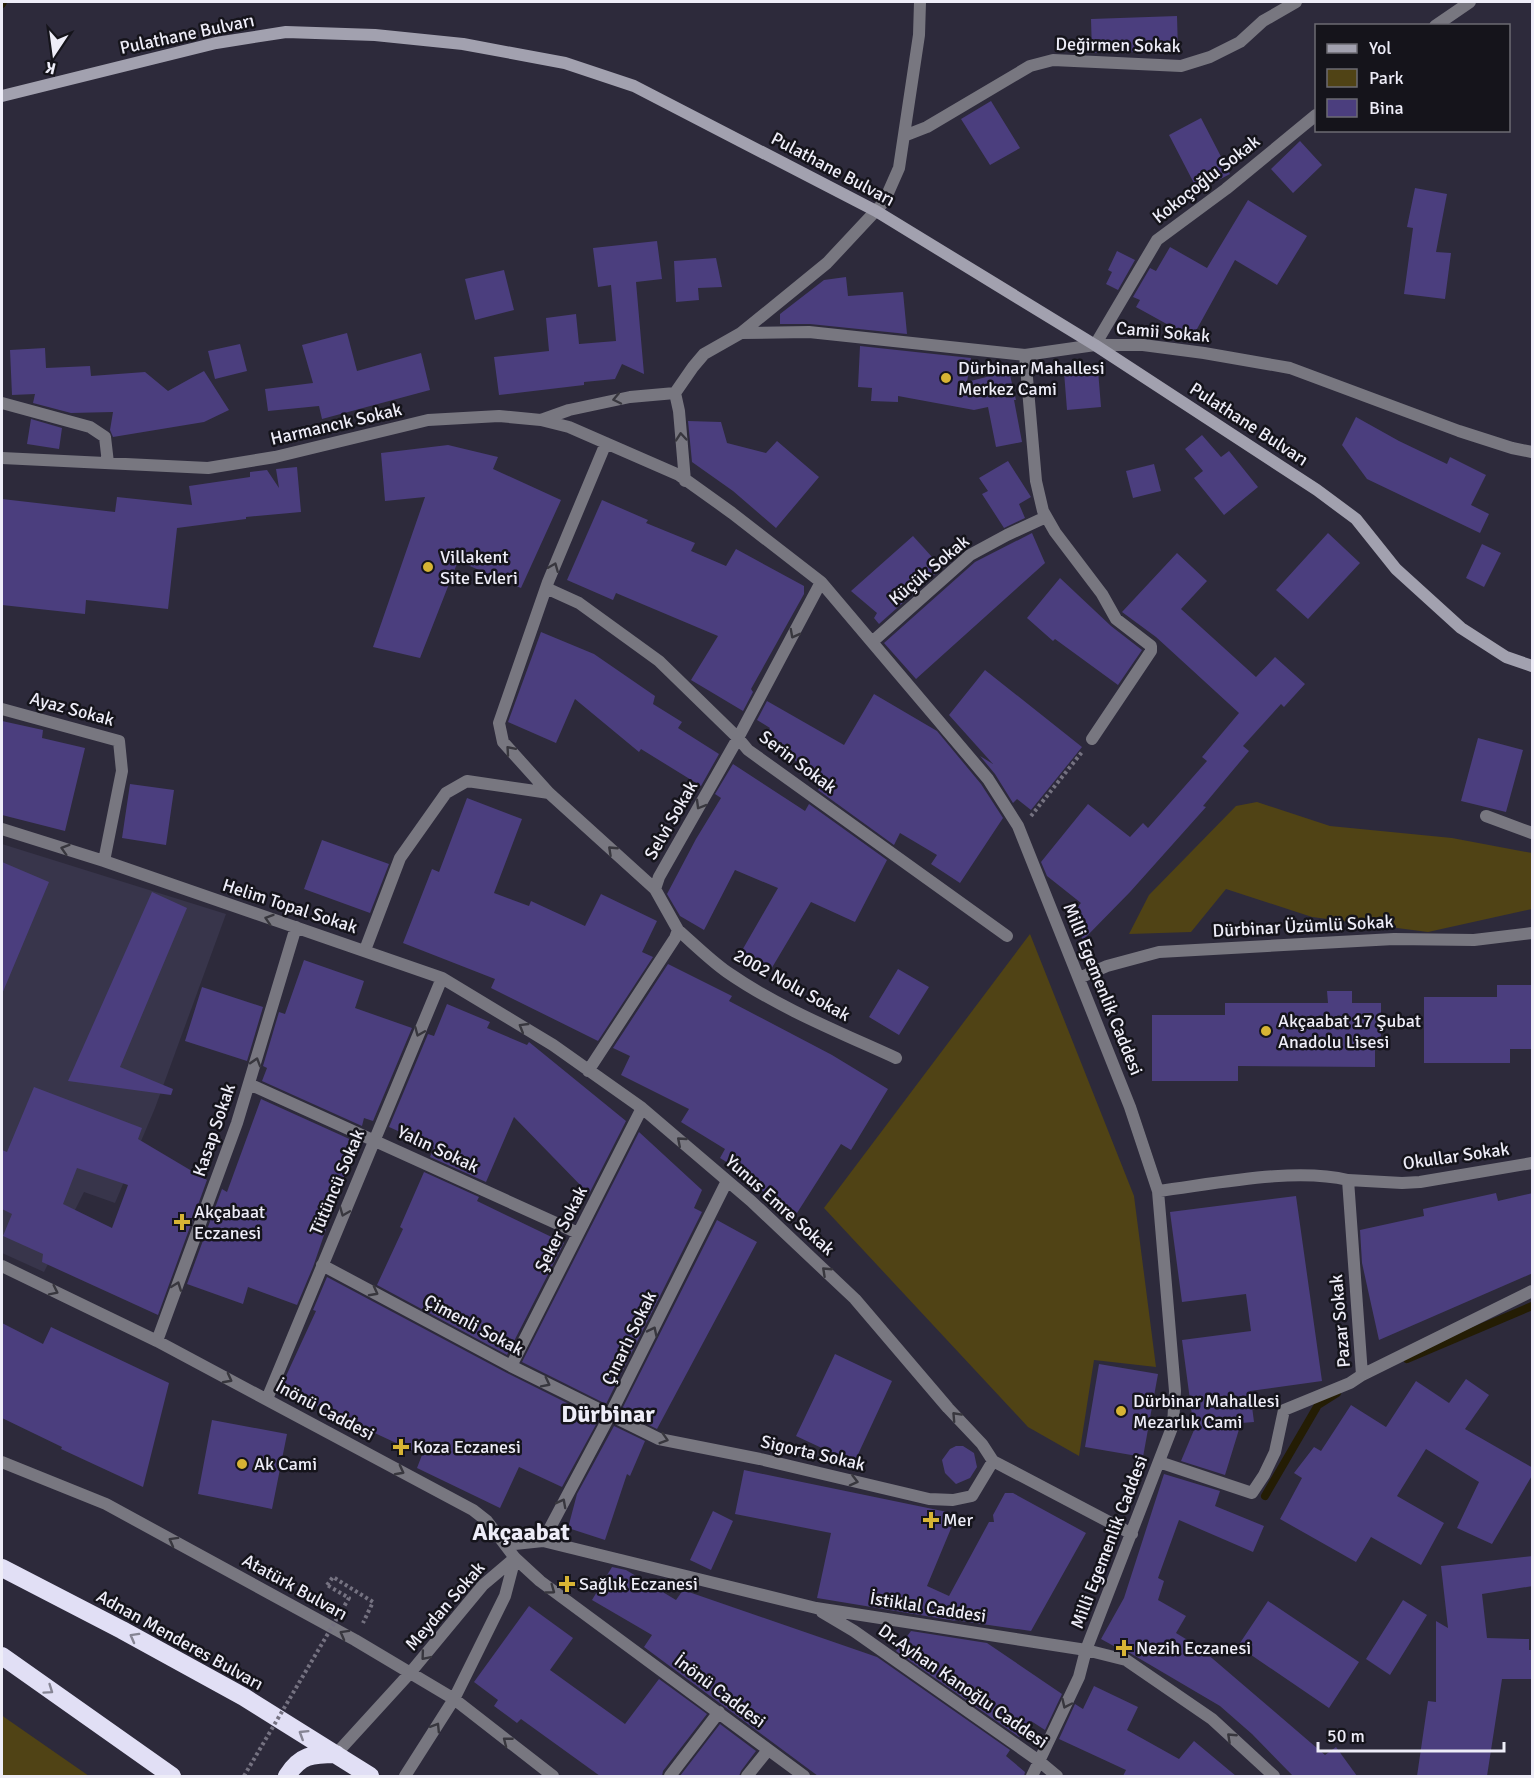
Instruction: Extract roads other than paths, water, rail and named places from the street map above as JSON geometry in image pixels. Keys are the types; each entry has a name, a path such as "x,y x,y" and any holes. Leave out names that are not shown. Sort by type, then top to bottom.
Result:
{"highway":[{"name":"Adnan Menderes Bulvarı","path":"2,1568 244,1697 370,1776"},
{"path":"2,1656 172,1776"},
{"path":"287,1776 299,1761 314,1754 336,1754"}],"street":[{"path":"685,481 679,411 675,393 693,366 704,354 741,333 827,263 884,202 899,168 919,34 920,2"},
{"name":"Değirmen Sokak","path":"904,136 927,128 1030,66 1053,60 1181,66 1210,57 1240,42 1263,21 1296,2"},
{"path":"1438,24 1470,2"},
{"name":"Pulathane Bulvarı","path":"2,96 216,43 286,32 375,35 463,44 565,63 634,86 876,211 1095,345 1317,490 1356,519 1396,569 1461,628 1506,657 1533,666"},
{"name":"Kokoçoğlu Sokak","path":"1095,345 1157,240 1226,189 1315,117"},
{"name":"Camii Sokak","path":"741,333 809,332 1025,355 1095,345 1143,345 1290,368 1459,431 1512,448 1533,452"},
{"path":"1025,355 1036,481 1046,517 1102,594 1116,618 1150,646 1151,651 1092,739"},
{"name":"Harmancık Sokak","path":"2,459 208,468 275,457 428,420 499,416 541,420 569,410 630,397 675,393"},
{"path":"2,403 90,428 105,437 108,463"},
{"name":"Milli Egemenlik Caddesi","path":"541,420 569,427 679,475 821,582 988,779 1020,831 1130,1107 1158,1191 1175,1391 1173,1425 1086,1650 1079,1677 1032,1776"},
{"path":"606,443 546,588 499,723 503,742 549,793 655,889"},
{"name":"Küçük Sokak","path":"872,642 970,555 1046,517"},
{"name":"Selvi Sokak","path":"678,930 655,889 659,877 738,738 821,582"},
{"name":"Serin Sokak","path":"546,588 579,603 659,661 748,750 1007,936"},
{"name":"Ayaz Sokak","path":"2,709 119,741 122,771 104,861"},
{"name":"Helim Topal Sokak","path":"2,829 104,861 365,950 400,858 446,793 467,781 549,793"},
{"path":"1486,816 1533,833"},
{"name":"Kasap Sokak","path":"157,1341 237,1123 296,927"},
{"path":"588,1071 678,930"},
{"name":"2002 Nolu Sokak","path":"678,930 726,971 754,988 819,1023 896,1058"},
{"name":"Dürbinar Üzümlü Sokak","path":"1079,978 1107,966 1159,952 1394,939 1474,940 1529,934"},
{"name":"Yunus Emre Sokak","path":"365,950 442,978 554,1045 642,1108 751,1201 855,1299 948,1408 982,1444 993,1461 1132,1534"},
{"name":"Tütüncü Sokak","path":"267,1399 442,978"},
{"name":"Yalın Sokak","path":"249,1084 578,1233"},
{"name":"Şeker Sokak","path":"511,1366 642,1108"},
{"name":"Okullar Sokak","path":"1348,1180 1420,1182 1533,1163"},
{"path":"1158,1191 1284,1176 1334,1177 1348,1180"},
{"name":"Pazar Sokak","path":"1159,1462 1252,1493 1275,1452 1277,1433 1284,1410 1350,1383 1362,1375 1348,1180"},
{"name":"Çınarlı Sokak","path":"543,1541 610,1415 727,1181"},
{"name":"Çimenli Sokak","path":"322,1265 511,1366 610,1415"},
{"name":"İnönü Caddesi","path":"2,1266 157,1341 473,1510 487,1521 514,1558 540,1581 804,1776"},
{"path":"1362,1375 1533,1291"},
{"name":"Sigorta Sokak","path":"610,1415 659,1439 760,1459 929,1499 953,1500 972,1496 993,1461"},
{"name":"Atatürk Bulvarı","path":"2,1462 106,1504 356,1640 454,1699 553,1776"},
{"path":"506,1545 543,1541"},
{"name":"İstiklal Caddesi","path":"543,1541 816,1608 1086,1650 1126,1660 1212,1719 1274,1776"},
{"name":"Meydan Sokak","path":"336,1754 410,1673 483,1585 514,1558"},
{"name":"Meydan Sokak","path":"405,1776 454,1699 506,1596 514,1558"},
{"name":"Dr.Ayhan Kanoğlu Caddesi","path":"816,1608 854,1631 1057,1776"},
{"path":"670,1776 719,1712"},
{"path":"747,1776 768,1750"}],"waterway":[{"path":"1407,1359 1532,1306"},
{"path":"1265,1496 1318,1405 1337,1393"}],"place":[{"name":"Dürbinar Mahallesi Merkez Cami","path":"946,378"},
{"name":"Villakent Site Evleri","path":"428,567"},
{"name":"Akçaabat 17 Şubat Anadolu Lisesi","path":"1266,1031"},
{"name":"Akçabaat Eczanesi","path":"182,1222"},
{"name":"Dürbinar Mahallesi Mezarlık Cami","path":"1121,1411"},
{"name":"Koza Eczanesi","path":"401,1447"},
{"name":"Ak Cami","path":"242,1464"},
{"name":"Mer","path":"931,1520"},
{"name":"Sağlık Eczanesi","path":"567,1584"},
{"name":"Nezih Eczanesi","path":"1124,1648"}],"district":[{"name":"Dürbinar","path":"608,1414"},
{"name":"Akçaabat","path":"521,1532"}]}
